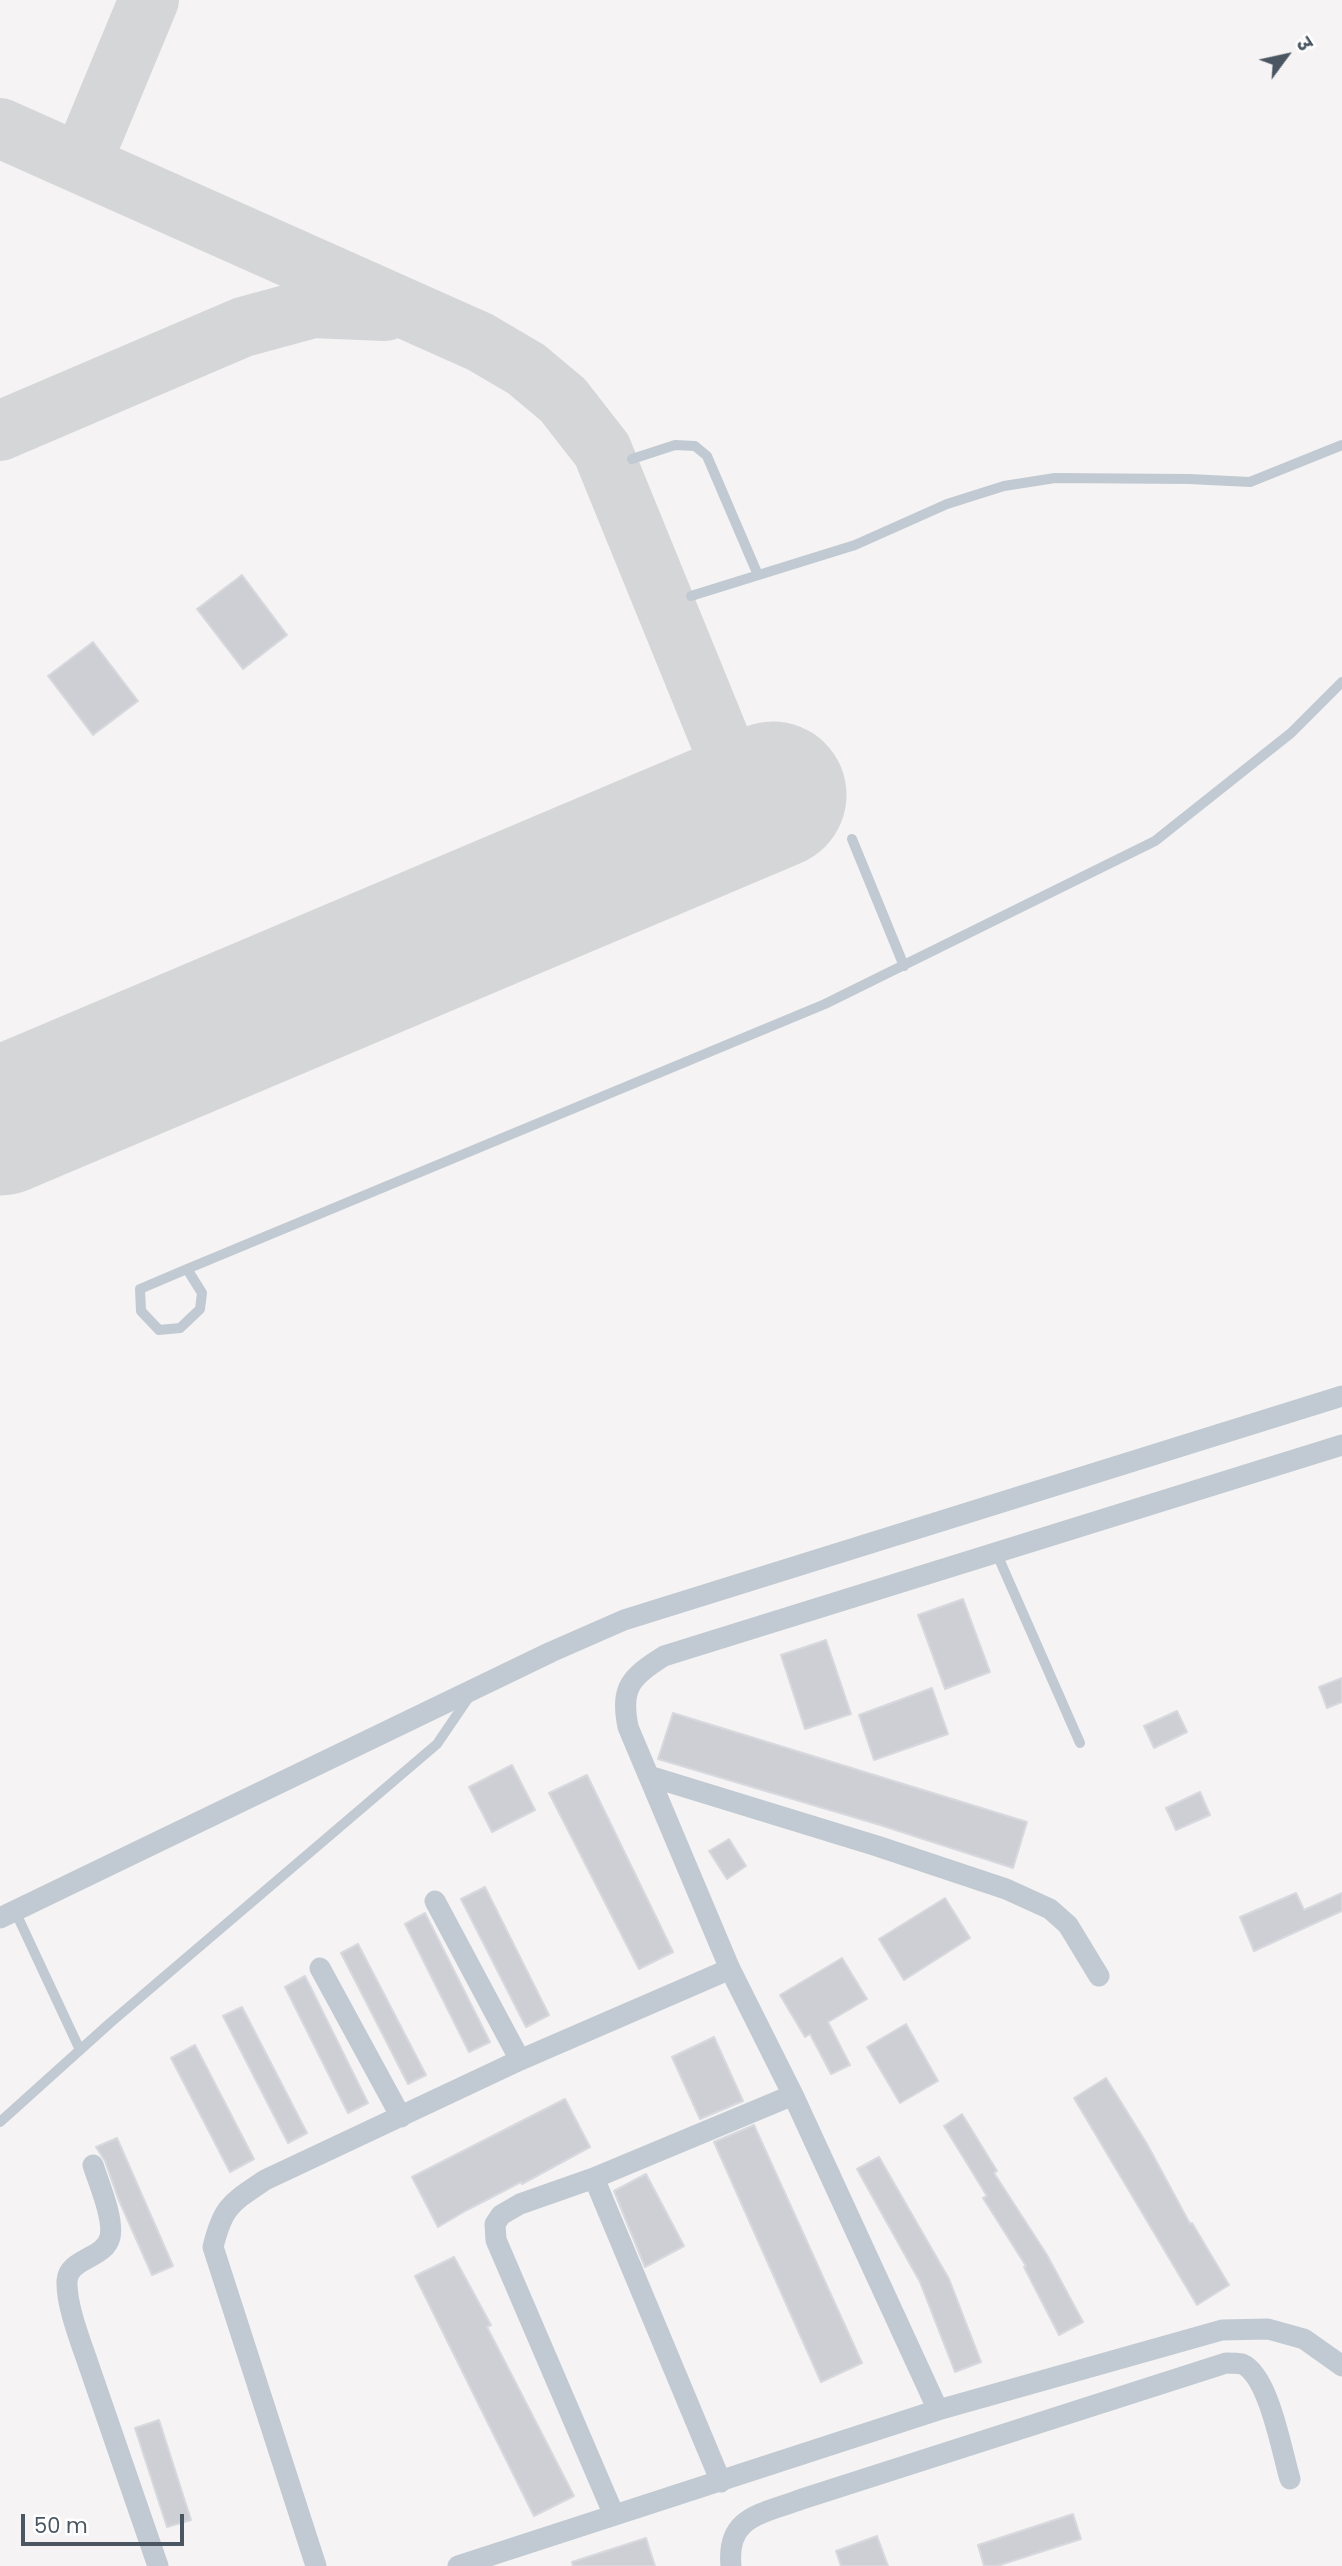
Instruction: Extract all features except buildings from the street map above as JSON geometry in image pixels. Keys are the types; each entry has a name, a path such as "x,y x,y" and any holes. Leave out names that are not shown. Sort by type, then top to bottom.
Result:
{"street":[{"path":"7,1914 624,1620 1342,1395"},
{"path":"937,2410 793,2095 730,1969 628,1727 624,1705 629,1687 645,1668 664,1656 1342,1445"},
{"path":"649,1776 1006,1889 1050,1909 1068,1925 1099,1976"},
{"path":"435,1901 520,2060"},
{"path":"320,1968 401,2118"},
{"path":"316,2566 213,2248 219,2221 234,2201 265,2180 520,2060 730,1969"},
{"path":"614,2515 496,2240 495,2224 501,2215 520,2204 594,2178 793,2095"},
{"path":"93,2165 110,2224 110,2236 106,2246 70,2272 67,2279 69,2300 158,2566"},
{"path":"594,2178 721,2482"},
{"path":"458,2566 937,2410 1222,2330 1268,2329 1304,2339 1342,2366"},
{"path":"732,2566 729,2547 737,2529 751,2518 802,2499 1226,2363 1242,2364 1254,2374 1264,2392 1290,2479"}],"lane":[{"path":"691,596 855,545 947,504 1004,486 1055,478 1250,482 1342,444"},
{"path":"632,459 675,445 695,446 707,456 758,575"},
{"path":"187,1269 202,1293 200,1309 180,1328 159,1330 141,1311 140,1290 187,1269 825,1004 1155,841 1291,733 1342,682"},
{"path":"852,839 904,966"},
{"path":"996,1552 1080,1743"},
{"path":"0,2122 80,2050 437,1744 473,1690"},
{"path":"7,1914 80,2050"}],"taxiway":[{"path":"81,164 149,0"},
{"path":"0,128 480,342 526,369 563,400 602,450 721,742 743,807"},
{"path":"0,431 243,327 313,308 385,311"}],"runway":[{"path":"0,1122 773,795"}]}
